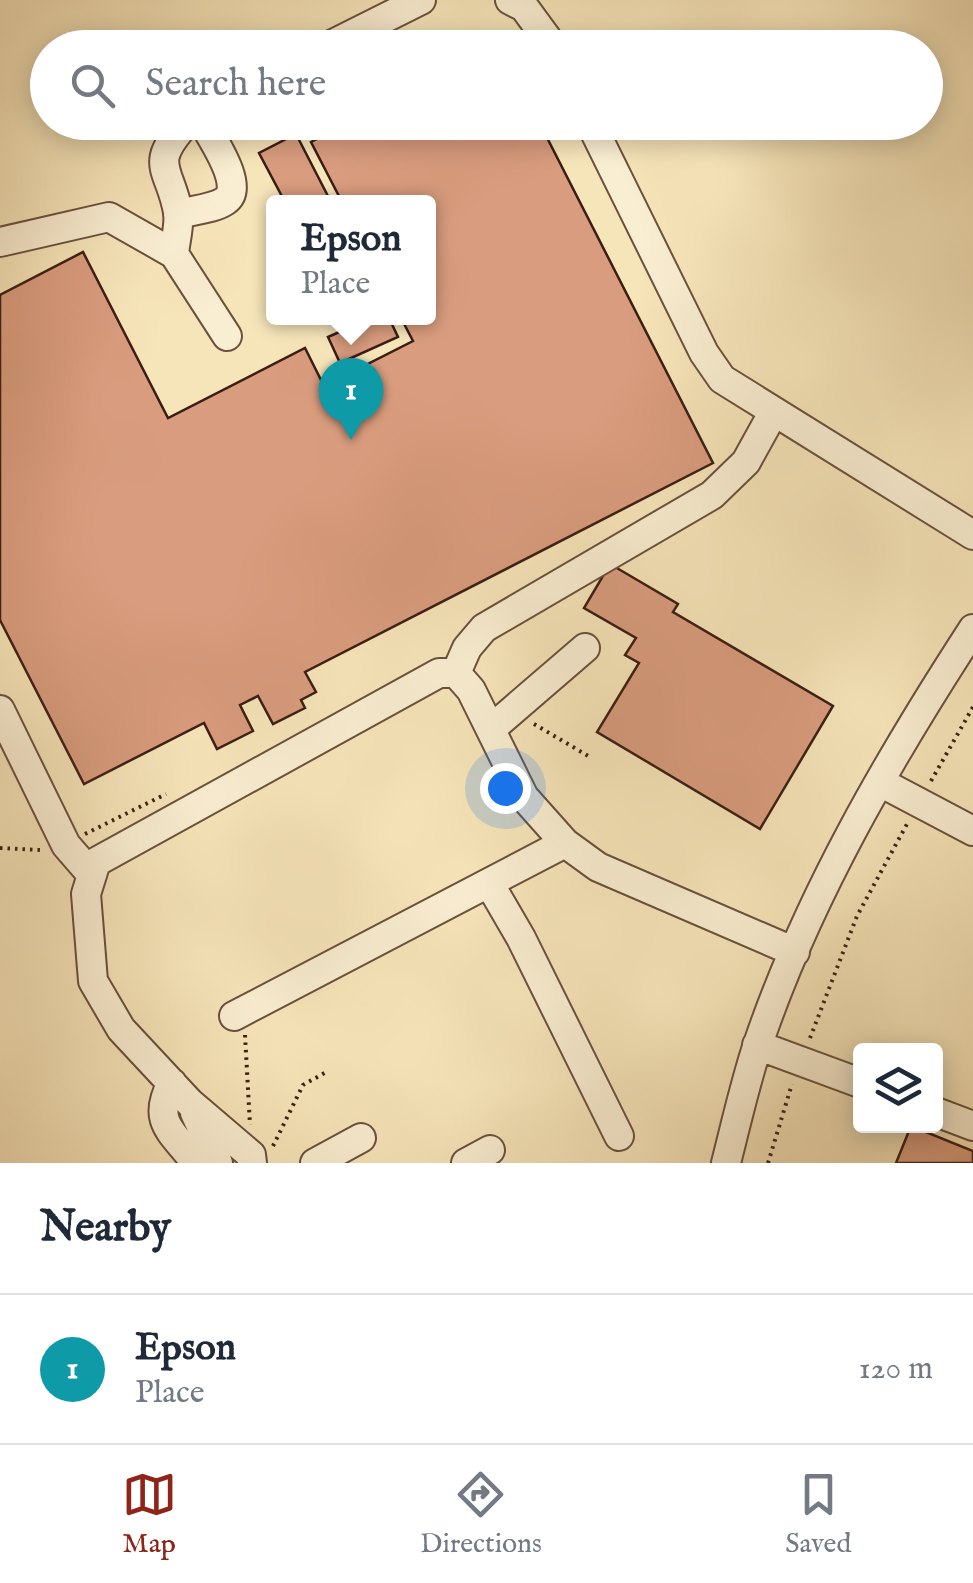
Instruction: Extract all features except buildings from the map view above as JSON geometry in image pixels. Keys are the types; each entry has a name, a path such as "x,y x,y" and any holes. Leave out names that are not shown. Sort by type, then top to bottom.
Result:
{"street":[{"path":"361,30 421,0"},
{"path":"510,0 524,6 541,30"},
{"path":"171,140 162,168 178,214 174,254"},
{"path":"178,214 225,201 233,191 232,180 212,140"},
{"path":"599,140 704,352 722,379 973,535"},
{"path":"0,242 109,217 174,254 227,336"},
{"path":"456,673 467,648 484,628 712,495 746,462 773,412"},
{"path":"726,1163 758,1045 820,891 880,782 973,630"},
{"path":"501,720 584,648"},
{"path":"258,1151 251,1155 181,1093 122,1029 93,981 86,894 96,862 439,672 456,673 501,720 524,797 565,843 598,867 795,952"},
{"path":"0,710 66,845 92,875"},
{"path":"880,782 973,830"},
{"path":"234,1016 565,843"},
{"path":"489,883 521,938 619,1136"},
{"path":"758,1045 853,1080"},
{"path":"181,1093 162,1102 162,1117 196,1163"},
{"path":"181,1093 218,1163"},
{"path":"943,1115 973,1126"},
{"path":"315,1163 361,1138"}],"path":[{"path":"768,1163 801,1060 858,916 973,707"},
{"path":"501,720 590,757"},
{"path":"0,848 56,851 172,790"},
{"path":"234,1016 247,1039 258,1151"},
{"path":"258,1151 303,1084 328,1072"}],"place":[{"name":"Epson","path":"351,440"}]}
